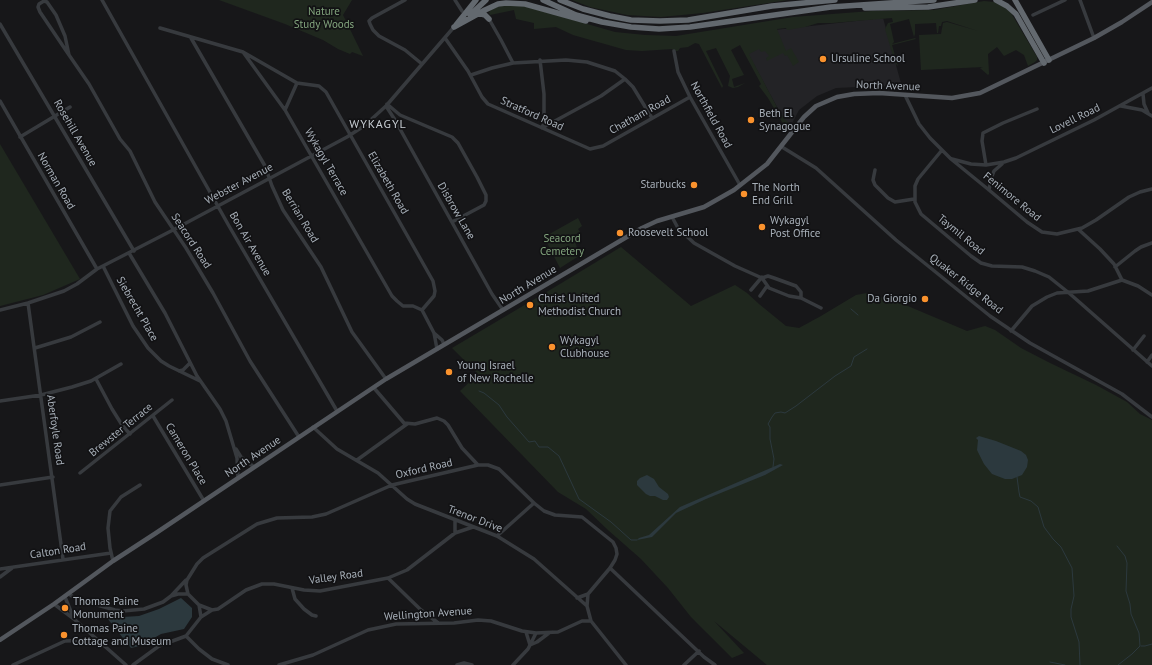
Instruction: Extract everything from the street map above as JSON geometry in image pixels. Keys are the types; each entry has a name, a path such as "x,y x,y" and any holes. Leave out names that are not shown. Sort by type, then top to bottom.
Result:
{"highway":[{"path":"454,27 476,0"},
{"path":"454,27 486,0"},
{"path":"543,0 576,15 602,22"},
{"path":"560,0 583,9 610,16 638,20 667,21 695,19 772,6 834,0"},
{"path":"454,27 478,13 500,4 514,3 533,6 571,18 587,21 640,28 681,28 837,6 934,0"},
{"path":"837,6 921,8 975,0"},
{"path":"996,0 1008,6 1016,14 1046,62"},
{"path":"1015,0 1046,62"},
{"path":"478,13 485,15 489,19"}],"main road":[{"name":"North Avenue","path":"0,640 67,595 113,561 386,379 642,228 704,207 740,185 767,164 782,147 804,117 816,106 830,99 862,93 952,98 972,95 994,87 1094,38 1152,2"}],"street":[{"name":"Bon Air Avenue","path":"102,0 218,206 337,411"},
{"path":"405,0 369,21 371,28 379,36 405,50 422,64"},
{"path":"455,0 462,11"},
{"path":"1033,16 1065,0"},
{"path":"1080,0 1094,38"},
{"name":"Seacord Road","path":"69,55 65,36 56,15 47,2 44,1 39,4 38,7 40,12 69,55 89,84 120,139 130,151 155,202 186,248 213,293 250,361 299,437"},
{"path":"489,19 513,63"},
{"name":"Rosehill Avenue","path":"0,24 134,251"},
{"name":"Webster Avenue","path":"0,310 28,303 64,291 77,284 97,269 174,230 350,135 364,126 386,105 454,27"},
{"path":"160,28 243,52"},
{"name":"Berrian Road","path":"192,38 265,166 283,210 321,267 352,332 386,379"},
{"name":"Stratford Road","path":"445,38 471,76 482,97 488,104 590,149 598,148"},
{"name":"Northfield Road","path":"674,51 678,72 690,97 740,185"},
{"name":"Elizabeth Road","path":"243,52 297,83 316,85 323,88 429,271 435,291 434,296 422,310"},
{"name":"Wykagyl Terrace","path":"243,52 285,110 396,302 403,306 413,306 422,310"},
{"path":"540,60 544,94 544,123 542,128"},
{"path":"471,76 492,68 513,63 540,60 587,62 615,71 625,79 633,87 652,118"},
{"path":"542,128 590,102 625,79"},
{"path":"285,110 297,83"},
{"name":"Lovell Road","path":"905,95 923,130 951,158 971,164 986,164 1004,162 1021,155 1121,106 1152,88"},
{"path":"1143,94 1144,104 1148,113"},
{"name":"Chatham Road","path":"598,148 690,97"},
{"name":"Norman Road","path":"0,101 97,269"},
{"path":"386,105 400,115 452,137 458,144 477,177 486,195 484,205 452,222"},
{"name":"Disbrow Lane","path":"386,105 502,310"},
{"path":"1121,106 1148,113 1152,116"},
{"path":"20,137 70,107"},
{"path":"986,164 982,141 983,133 1037,109"},
{"path":"395,120 400,115"},
{"name":"Quaker Ridge Road","path":"782,147 816,168 896,240 954,288 1011,331 1116,390 1152,417"},
{"path":"875,170 873,180 875,185 888,198 895,202 914,199 914,189 917,181 942,150"},
{"name":"Fenimore Road","path":"951,158 1027,222 1042,232 1057,234 1078,229 1096,220 1129,197 1152,189"},
{"name":"Lovell Road","path":"989,190 994,171 1004,162"},
{"name":"Taymil Road","path":"914,199 921,214 970,256 982,263 992,266 1017,266 1035,271 1048,277 1069,293 1152,366"},
{"path":"672,217 678,228 694,243 735,266 762,277 768,276 796,286 801,292 801,298"},
{"path":"1078,229 1100,249 1115,267 1122,280"},
{"path":"1115,267 1134,251 1152,243"},
{"path":"129,253 166,313 190,363 220,409 226,421 236,449 238,460 238,478"},
{"name":"Siebrecht Place","path":"103,266 133,326 148,348 161,361 201,382"},
{"path":"762,277 767,286 789,296 801,298 821,308"},
{"path":"751,290 762,277"},
{"path":"1011,331 1036,302 1051,295 1088,291 1122,280 1138,286 1152,295"},
{"path":"760,296 767,286"},
{"name":"Aberfoyle Road","path":"28,303 63,559"},
{"path":"422,310 434,333 437,349"},
{"path":"35,348 71,337 100,322"},
{"path":"434,333 442,340 444,344"},
{"path":"1133,350 1144,336"},
{"path":"1147,362 1152,355"},
{"path":"179,371 183,370 190,363"},
{"path":"0,401 41,395 72,387 96,378 121,364"},
{"path":"96,378 112,409 122,425 130,434"},
{"path":"374,388 402,422 407,424"},
{"name":"Brewster Terrace","path":"80,473 172,400"},
{"name":"Cameron Place","path":"153,416 204,501"},
{"path":"357,460 407,424 437,418 444,421 448,425 462,448 478,465"},
{"name":"Trenor Drive","path":"313,428 337,449 378,473 415,504 497,536 534,559 587,606"},
{"path":"236,449 241,457 254,467"},
{"name":"Oxford Road","path":"171,596 187,580 192,570 203,558 257,524 278,518 305,518 326,514 392,486 478,465 488,465 496,467 544,511 555,515 582,517 613,542 616,548 616,554 615,560 610,568 588,594 577,598"},
{"path":"0,485 53,477"},
{"path":"113,561 108,528 110,511 121,497 140,486"},
{"path":"497,536 534,503"},
{"path":"455,520 455,533"},
{"name":"Valley Road","path":"186,636 201,617 246,590 262,584 274,584 304,590 320,591 388,578 407,570 455,533 473,527"},
{"name":"Calton Road","path":"0,569 111,553"},
{"path":"0,577 12,567"},
{"path":"610,568 715,665"},
{"path":"388,578 421,610 437,622"},
{"path":"187,580 186,585 188,594 199,605 212,610"},
{"path":"292,588 294,599 304,609 316,616"},
{"path":"67,595 76,599 123,611 144,609 163,602 171,596 188,594"},
{"path":"588,594 587,606 591,621 626,665"},
{"path":"67,595 74,619"},
{"path":"54,604 74,619 126,665"},
{"path":"199,605 201,617"},
{"name":"Wellington Avenue","path":"582,621 588,613"},
{"name":"Wellington Avenue","path":"279,665 313,655 357,634 378,627 396,624 437,622 454,623 478,620 526,632 549,633 563,630 582,621 591,621"},
{"path":"526,632 530,645"},
{"path":"513,665 530,645 536,633"},
{"path":"530,645 537,642 549,633"},
{"path":"133,665 159,646 186,636 212,659 228,665"},
{"path":"13,665 65,642 97,640"},
{"path":"684,665 699,651"},
{"path":"457,665 472,665"}],"shaded area":[{"name":"Ursuline School","path":"883,18 902,87 877,86 836,88 817,96 799,110 789,129 737,33 775,30"},
{"path":"979,436 1021,451 1026,455 1028,460 1027,467 1022,475 1012,479 1005,479 992,474 984,464 977,450 978,440 976,438"},
{"path":"780,464 783,465 765,475 676,513 652,537 637,540 649,535 680,507"},
{"path":"647,475 654,479 659,487 668,494 669,497 667,500 646,494 637,485 637,481 640,478"},
{"path":"181,598 192,608 192,617 184,629 161,634 140,646 131,648 107,618 139,616 159,609"}],"green space":[{"name":"Nature Study Woods","path":"219,0 352,0 343,15 363,56 352,52 350,54 323,40 285,24"},
{"path":"572,0 788,0 703,13 661,17 627,15 590,7"},
{"path":"984,1 994,2 1003,6 1011,13 1037,57 1035,62 1028,66 1024,55 1016,50 1004,56 997,47 988,54 988,75 980,68 983,67 921,70 919,35 941,34 943,23 947,22 978,31 947,21 942,22 941,26 939,26 938,33 936,23 915,24 914,37 909,19 890,24 894,42 892,44 916,39 892,45 898,66 895,63 885,29 888,23 893,22 892,18 818,23 787,30 786,28 777,29 786,51 791,48 799,62 793,66 787,55 785,56 783,53 767,61 766,58 769,56 765,51 761,52 759,49 749,54 779,111 785,120 790,124 786,129 768,98 759,86 761,84 740,45 731,50 744,75 732,79 734,87 745,83 733,88 728,86 730,76 716,48 706,51 723,86 722,88 699,44 695,43 688,47 680,48 678,51 673,51 672,49 642,51 626,50 573,35 556,27 534,29 534,23 516,19 514,10 490,15 489,12 498,7 509,4 521,5 615,32 676,36 793,17 872,11 934,10"},
{"path":"0,144 80,279 43,295 0,306"},
{"name":"Seacord Cemetery","path":"578,218 582,226 578,229 580,232 571,237 582,254 560,268 544,237"},
{"path":"621,247 691,306 735,285 747,293 786,326 799,328 856,295 867,293 903,304 967,331 985,326 995,330 1021,348 1127,402 1140,414 1152,420 1152,665 767,665 714,621 744,653 732,658 691,617 668,588 641,559 586,509 558,492 460,391 478,374 452,348"}],"waterway":[{"path":"851,309 858,315"},
{"path":"773,467 774,459 770,439 770,427 768,424 775,413 785,413 796,406 835,376 851,366 854,357 867,349"},
{"path":"479,391 484,393 499,405 507,417 529,442 535,441 539,447 548,447 559,456 579,499 611,522 631,540 637,540"},
{"path":"1017,477 1020,497 1031,501 1038,507 1044,527 1061,547 1072,568 1074,596 1071,617 1079,642 1080,665"},
{"path":"1117,546 1125,556 1127,563 1126,591 1131,614 1139,633 1140,646 1118,665"},
{"path":"1141,646 1152,644"},
{"path":"1050,662 1065,665"}],"place":[{"name":"Ursuline School","path":"823,59"},
{"name":"Beth El Synagogue","path":"751,120"},
{"name":"Starbucks","path":"694,185"},
{"name":"The North End Grill","path":"744,194"},
{"name":"Wykagyl Post Office","path":"762,227"},
{"name":"Roosevelt School","path":"620,233"},
{"name":"Da Giorgio","path":"925,299"},
{"name":"Christ United Methodist Church","path":"530,305"},
{"name":"Wykagyl Clubhouse","path":"552,347"},
{"name":"Young Israel of New Rochelle","path":"449,372"},
{"name":"Thomas Paine Monument","path":"65,608"},
{"name":"Thomas Paine Cottage and Museum","path":"64,635"}],"district":[{"name":"WYKAGYL","path":"378,125"}]}
